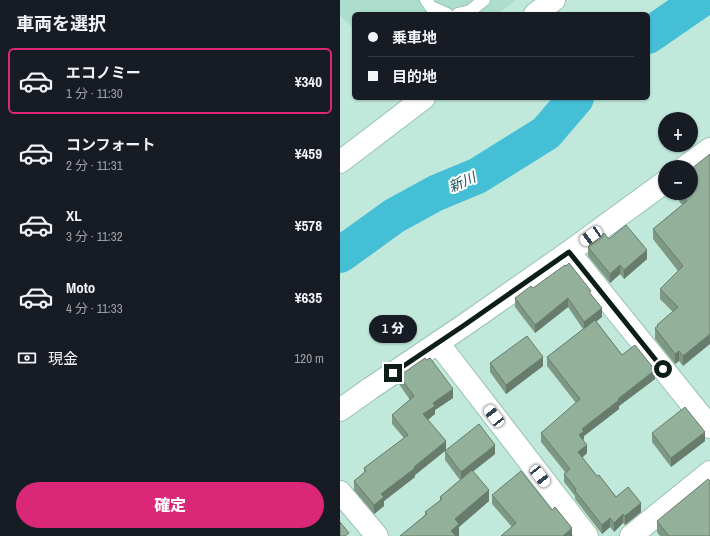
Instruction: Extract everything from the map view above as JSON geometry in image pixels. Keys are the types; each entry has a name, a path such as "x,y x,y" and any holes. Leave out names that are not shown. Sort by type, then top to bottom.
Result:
{"street":[{"path":"538,12 554,0"},
{"path":"340,162 421,100"},
{"path":"695,160 710,149"},
{"path":"340,410 569,252 658,187"},
{"path":"569,252 710,427"},
{"path":"438,343 587,536"},
{"path":"631,536 710,472"},
{"path":"340,492 377,536"}],"lane":[{"path":"426,0 431,7 442,12"},
{"path":"466,12 470,11 484,0"}],"shaded area":[{"path":"340,0 516,0 501,12 352,12 352,26 340,16"}],"building":[{"path":"710,154 710,334 683,356 679,351 675,354 655,328 678,307 660,289 683,266 653,229 687,201 686,200 698,200 698,163"},
{"path":"626,225 647,250 624,270 620,265 610,274 588,247 604,233 609,239"},
{"path":"569,263 602,308 584,322 568,298 535,325 515,298 531,286 533,288"},
{"path":"595,320 622,355 635,345 655,370 582,429 584,431 579,435 587,445 578,452 597,476 599,475 616,497 628,487 641,503 625,516 623,514 614,523 610,518 602,525 575,491 576,489 564,474 570,469 541,433 580,399 547,357"},
{"path":"527,336 543,357 506,385 490,363"},
{"path":"425,358 426,360 430,358 453,389 433,403 435,406 423,414 446,441 414,467 415,468 381,494 384,497 374,505 354,481 366,471 364,468 408,435 392,415 414,396 399,376"},
{"path":"685,407 705,432 671,458 652,433"},
{"path":"479,424 495,445 461,472 445,451"},
{"path":"472,470 489,490 455,519 459,524 451,531 456,536 400,536 427,514 425,512 442,499 440,497"},
{"path":"521,471 552,510 555,507 572,528 563,536 501,536 516,523 492,495"},
{"path":"708,479 710,481 710,536 669,536 657,521"},
{"path":"340,522 349,533 345,536 340,536"}],"waterway":[{"name":"新川","path":"650,35 700,0"},
{"name":"新川","path":"340,255 394,216 436,193 477,176 546,133 574,100"}],"route":[{"path":"393,373 569,252 663,369"}]}
